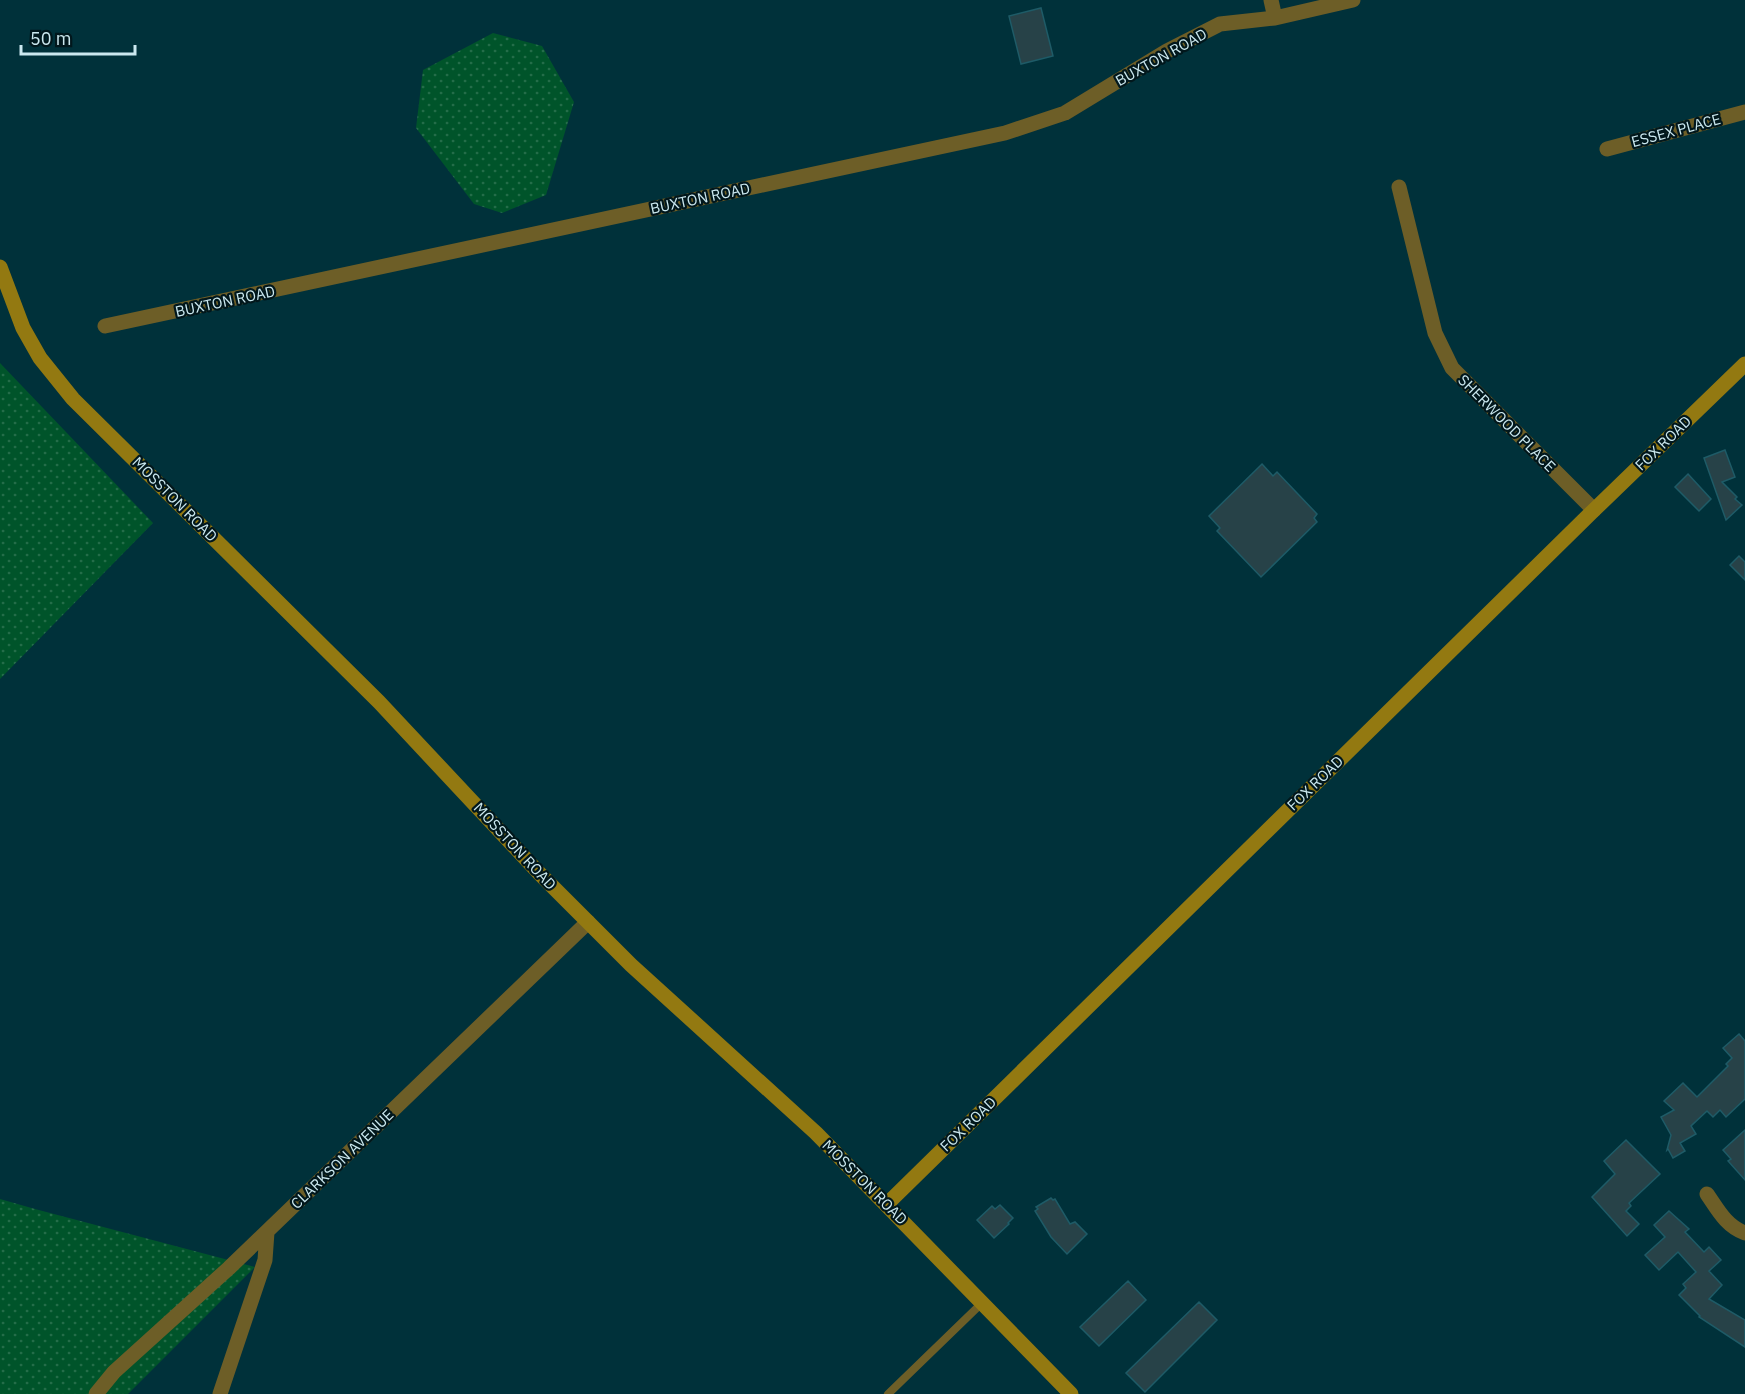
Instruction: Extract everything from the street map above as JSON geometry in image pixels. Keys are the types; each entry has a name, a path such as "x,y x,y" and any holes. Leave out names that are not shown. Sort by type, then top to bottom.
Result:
{"street":[{"path":"1271,0 1275,18"},
{"name":"BUXTON ROAD","path":"105,326 1005,133 1065,113 1167,51 1220,24 1275,18 1353,0"},
{"name":"ESSEX PLACE","path":"1607,149 1745,112"},
{"name":"SHERWOOD PLACE","path":"1399,187 1435,333 1452,368 1594,510"},
{"name":"MOSSTON ROAD","path":"0,267 23,328 40,358 73,399 371,693 631,965 816,1133 1071,1394"},
{"name":"FOX ROAD","path":"886,1204 1745,364"},
{"name":"CLARKSON AVENUE","path":"96,1394 114,1372 267,1232 588,922"},
{"path":"1707,1194 1725,1221 1745,1233"},
{"path":"220,1394 265,1260 267,1232"}],"lane":[{"path":"888,1394 983,1302"}],"green space":[{"path":"493,33 542,46 574,102 546,195 502,213 474,204 416,128 423,70"},
{"path":"0,363 153,523 0,679"},
{"path":"0,1199 255,1267 128,1394 0,1394"}],"building":[{"path":"1041,8 1053,56 1021,64 1009,16"},
{"path":"1725,450 1735,477 1722,482 1742,505 1726,520 1704,458"},
{"path":"1262,464 1273,476 1277,472 1317,514 1314,518 1317,522 1261,577 1217,531 1220,528 1209,516"},
{"path":"1688,474 1711,499 1699,511 1675,487"},
{"path":"1739,556 1745,562 1745,580 1730,565"},
{"path":"1739,1034 1745,1041 1745,1099 1726,1117 1720,1110 1713,1117 1707,1111 1691,1126 1696,1134 1680,1143 1685,1151 1673,1158 1667,1150 1671,1135 1661,1117 1674,1110 1664,1101 1683,1083 1697,1097 1728,1066 1726,1064 1732,1058 1723,1048"},
{"path":"1745,1130 1745,1180 1728,1161 1731,1159 1723,1150"},
{"path":"1626,1140 1660,1174 1629,1203 1631,1206 1626,1211 1639,1224 1627,1236 1592,1197 1615,1174 1604,1161"},
{"path":"1051,1198 1055,1199 1070,1224 1075,1222 1087,1234 1067,1254 1051,1237 1035,1211 1038,1209 1036,1207"},
{"path":"1000,1205 1013,1218 994,1238 977,1220 992,1206 995,1209"},
{"path":"1669,1211 1689,1229 1685,1232 1704,1252 1709,1247 1721,1260 1709,1271 1722,1285 1709,1299 1745,1320 1745,1347 1699,1317 1679,1295 1686,1288 1683,1284 1696,1272 1678,1252 1659,1270 1645,1255 1665,1237 1654,1225"},
{"path":"1128,1281 1146,1300 1099,1346 1080,1327"},
{"path":"1199,1302 1217,1320 1145,1392 1126,1373"}]}
